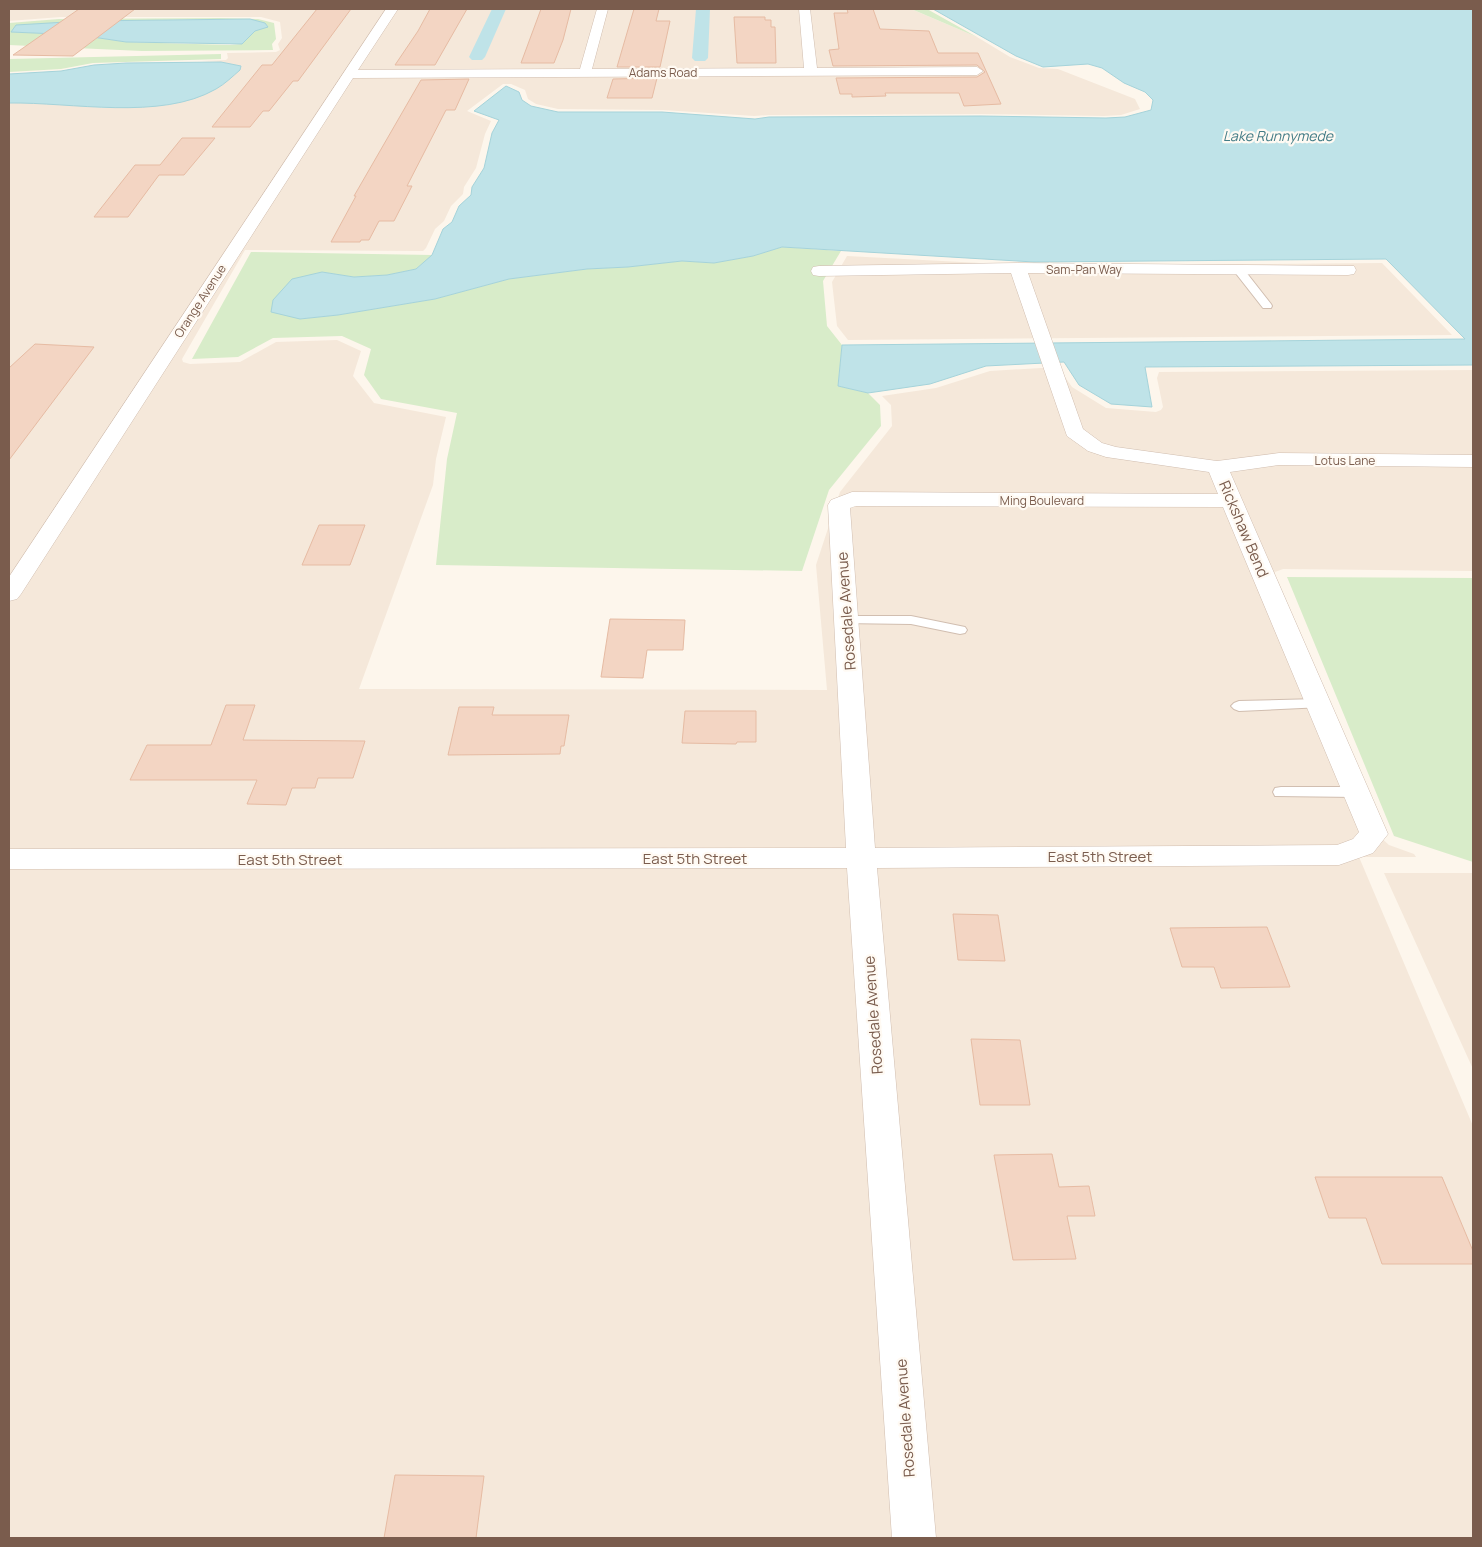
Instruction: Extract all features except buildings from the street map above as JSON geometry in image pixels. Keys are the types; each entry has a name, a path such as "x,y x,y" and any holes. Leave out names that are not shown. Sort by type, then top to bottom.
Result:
{"street":[{"name":"Orange Avenue","path":"9,594 392,9"},
{"path":"585,72 602,9"},
{"path":"805,9 811,72"},
{"name":"Adams Road","path":"350,74 977,71"},
{"name":"Sam-Pan Way","path":"820,271 1018,268 1348,270"},
{"name":"Rickshaw Bend","path":"1018,268 1074,432 1089,444 1113,453 1217,466 1374,834"},
{"name":"Lotus Lane","path":"1217,466 1279,460 1473,461"},
{"name":"Ming Boulevard","path":"852,499 1231,501"},
{"name":"Rosedale Avenue","path":"852,499 839,505 861,858 914,1538"},
{"name":"East 5th Street","path":"9,859 861,858 1339,855 1363,846 1374,834"}],"lane":[{"path":"1238,269 1267,306"},
{"path":"846,620 911,620 960,630"},
{"path":"1238,706 1318,704"},
{"path":"1281,792 1356,792"}],"shaded area":[{"path":"9,9 911,9 977,37 1010,57 1039,68 1058,69 1135,99 1140,109 1121,115 1104,116 980,114 754,116 663,110 558,109 536,104 528,99 525,90 511,84 503,84 467,111 491,121 485,134 476,168 464,187 463,194 451,206 444,221 435,229 423,251 245,250 182,359 183,362 190,364 240,362 276,342 337,340 361,351 353,376 374,403 446,417 436,459 433,485 359,689 827,690 816,565 840,492 892,426 891,405 882,396 936,388 990,371 1058,367 1072,387 1106,408 1156,412 1163,407 1157,378 1159,372 1473,370 1473,571 1283,569 1275,572 1275,576 1379,836 1389,845 1414,854 1416,857 1359,857 1473,1126 1473,1538 9,1538 9,103 40,102 104,108 169,105 190,100 216,89 240,70 241,66 201,61 226,60 228,58 227,53 276,52 280,50 278,44 282,38 280,22 261,17 61,17 9,21"},
{"path":"847,256 1035,266 1382,263 1452,335 848,340 837,326 832,282"},
{"path":"1384,873 1473,873 1473,1069"}],"green space":[{"path":"911,9 927,9 977,37 916,11"},
{"path":"220,18 258,19 274,23 276,39 272,44 273,50 142,51 9,45 9,23 59,19","holes":["250,19 255,31 242,44 230,45 126,42 79,35 12,32 83,21"]},
{"path":"221,54 221,59 93,63 61,69 9,72 9,59"},
{"path":"782,247 841,251 823,281 827,326 842,345 838,386 868,393 880,405 881,426 829,490 802,571 436,565 447,459 457,413 381,399 364,375 371,349 342,336 273,338 238,357 192,359 251,252 432,255 416,269 387,275 354,277 322,272 300,319 338,315 435,299 509,279 587,269 682,261 714,263 753,256"},
{"path":"1287,577 1473,578 1473,862 1394,836"}],"water":[{"name":"Lake Runnymede","path":"933,9 1473,9 1473,365 1145,367 1152,407 1111,404 1079,385 1064,362 986,366 930,384 868,393 838,386 842,345 1465,339 1386,259 1034,262 782,247 753,256 714,263 682,261 587,269 509,279 435,299 338,315 300,319 271,312 273,300 292,279 322,272 354,277 387,275 416,269 432,255 443,229 452,222 459,206 471,195 472,187 484,168 492,133 499,120 474,111 506,86 519,92 522,100 531,106 558,112 662,112 755,119 769,117 981,116 1106,118 1125,117 1151,110 1153,100 1145,92 1124,83 1102,68 1088,64 1043,67 1016,56"},
{"path":"250,19 265,23 268,27 255,31 242,44 126,42 79,35 11,32 16,25 83,21"},
{"path":"221,62 241,66 240,70 216,89 194,99 169,105 115,108 9,103 9,74 61,71 94,65 126,63"}],"waterway":[{"path":"477,57 499,9"},
{"path":"700,58 703,9"}]}
